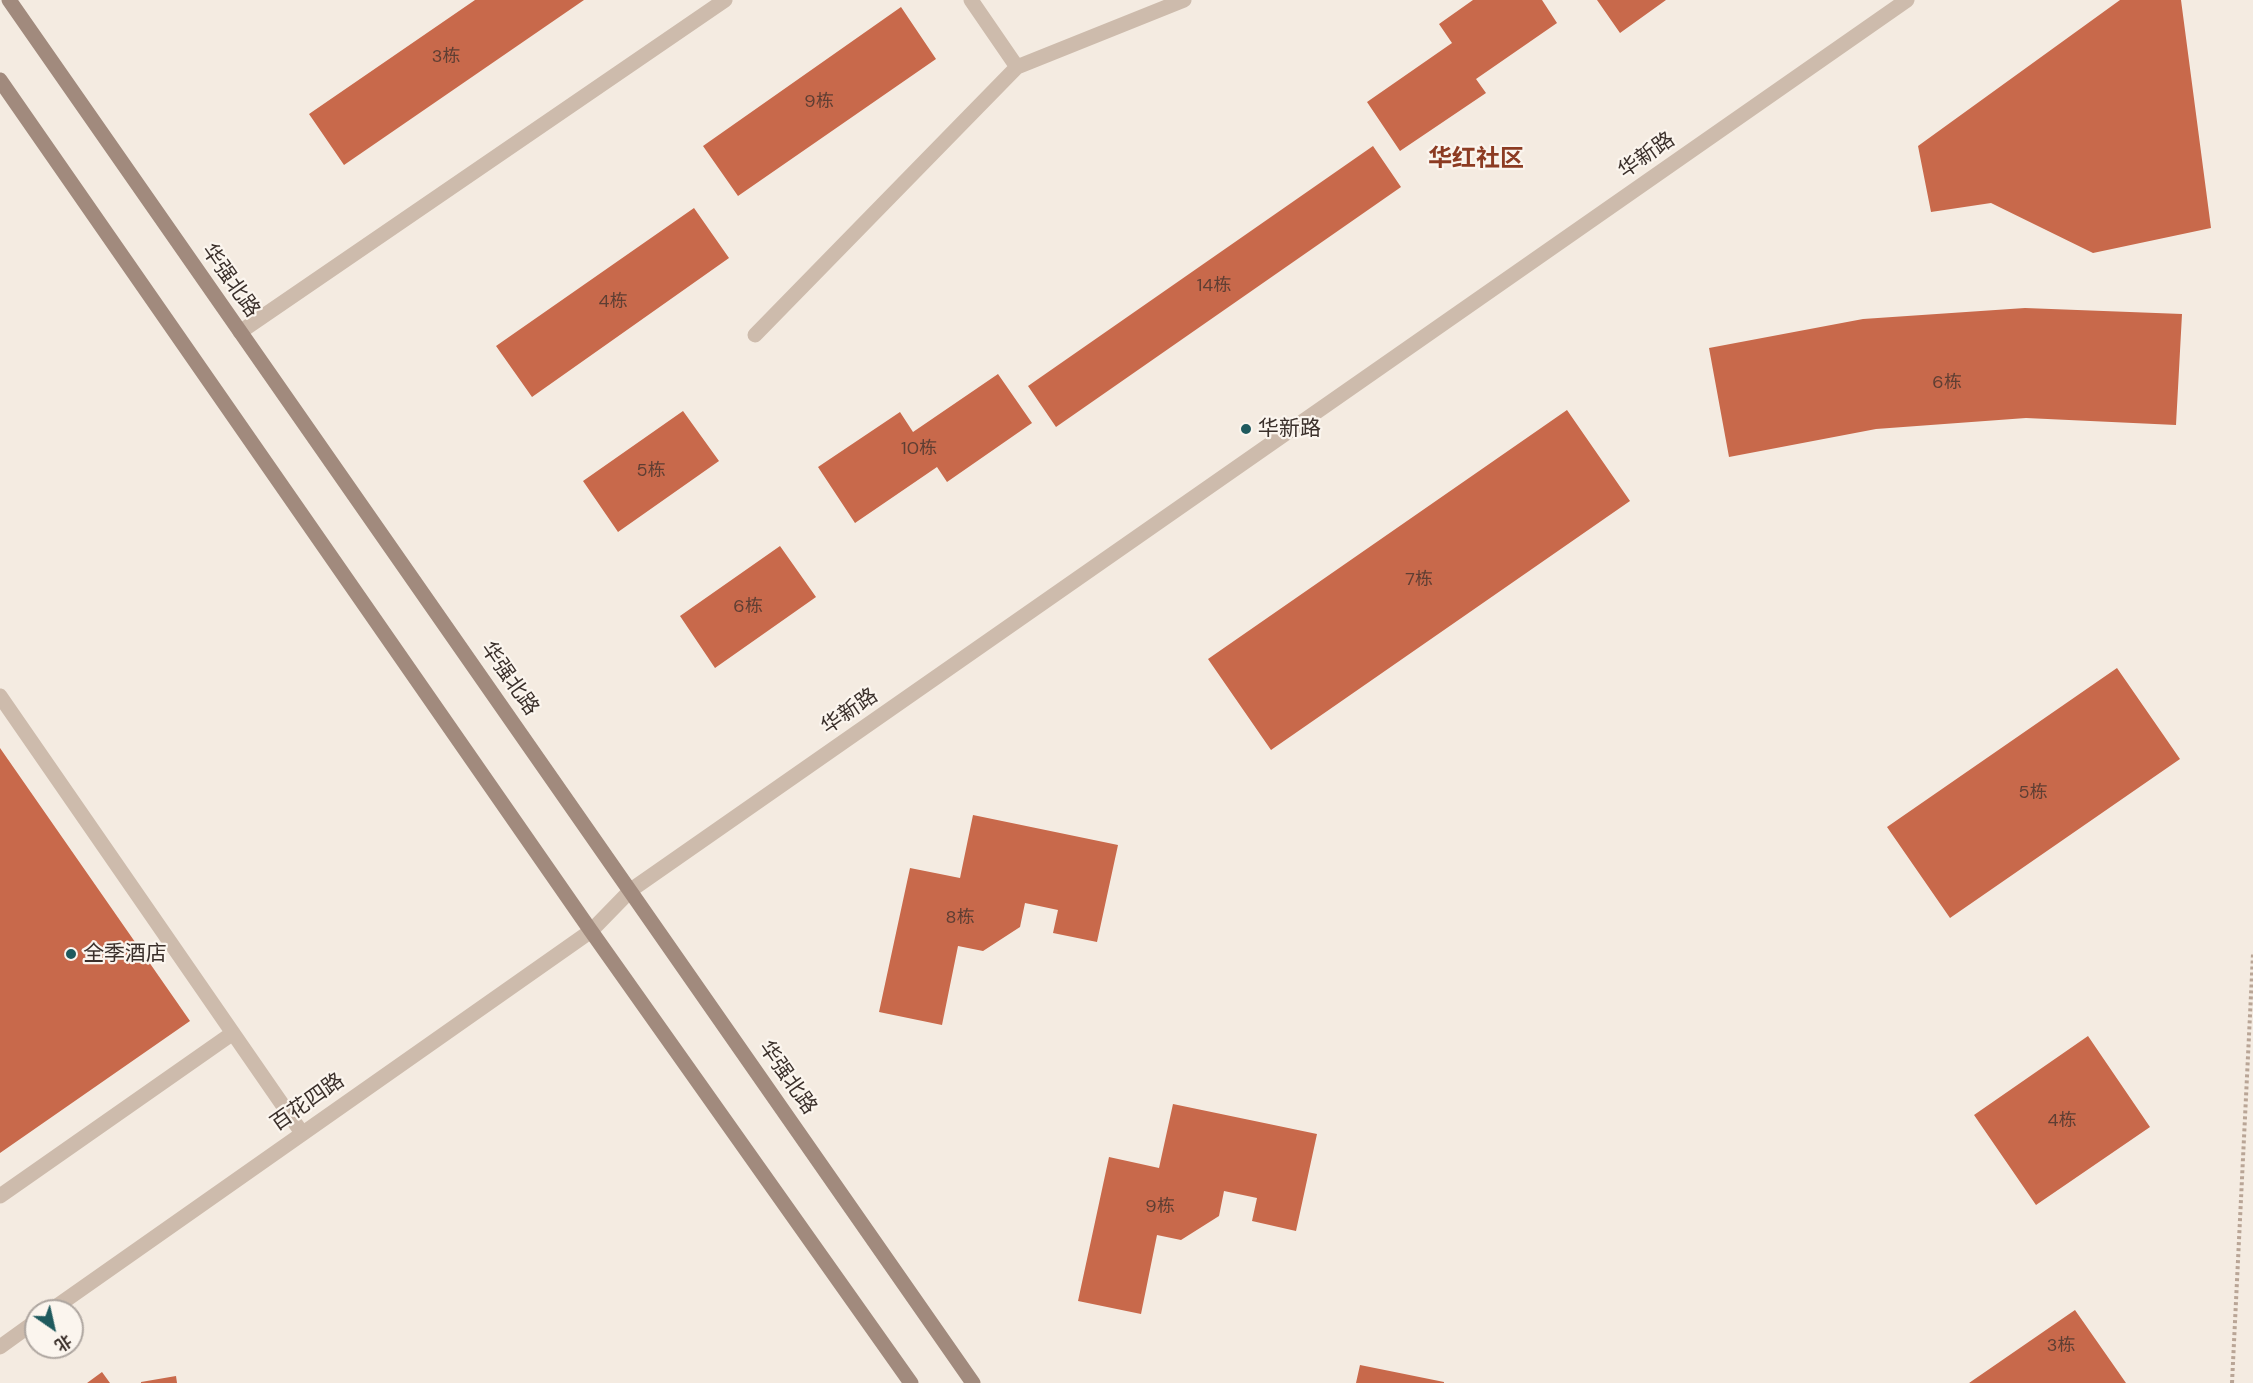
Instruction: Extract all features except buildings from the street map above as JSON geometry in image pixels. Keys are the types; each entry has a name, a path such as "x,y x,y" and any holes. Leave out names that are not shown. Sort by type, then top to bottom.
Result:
{"main road":[{"name":"华强北路","path":"9,0 973,1383"},
{"path":"0,80 591,931 911,1383"}],"street":[{"path":"240,332 725,0"},
{"path":"971,0 1017,68"},
{"path":"756,335 1017,68 1184,0"},
{"name":"华新路","path":"591,931 631,891 1907,0"},
{"path":"0,696 302,1133"},
{"name":"百花四路","path":"67,1299 591,931"},
{"path":"0,1196 233,1033"},
{"path":"0,1347 24,1330"}],"path":[{"path":"2232,1383 2253,954"}],"place":[{"name":"华新路","path":"1246,429"},
{"name":"全季酒店","path":"71,954"}],"district":[{"name":"华红社区","path":"1476,160"}]}
